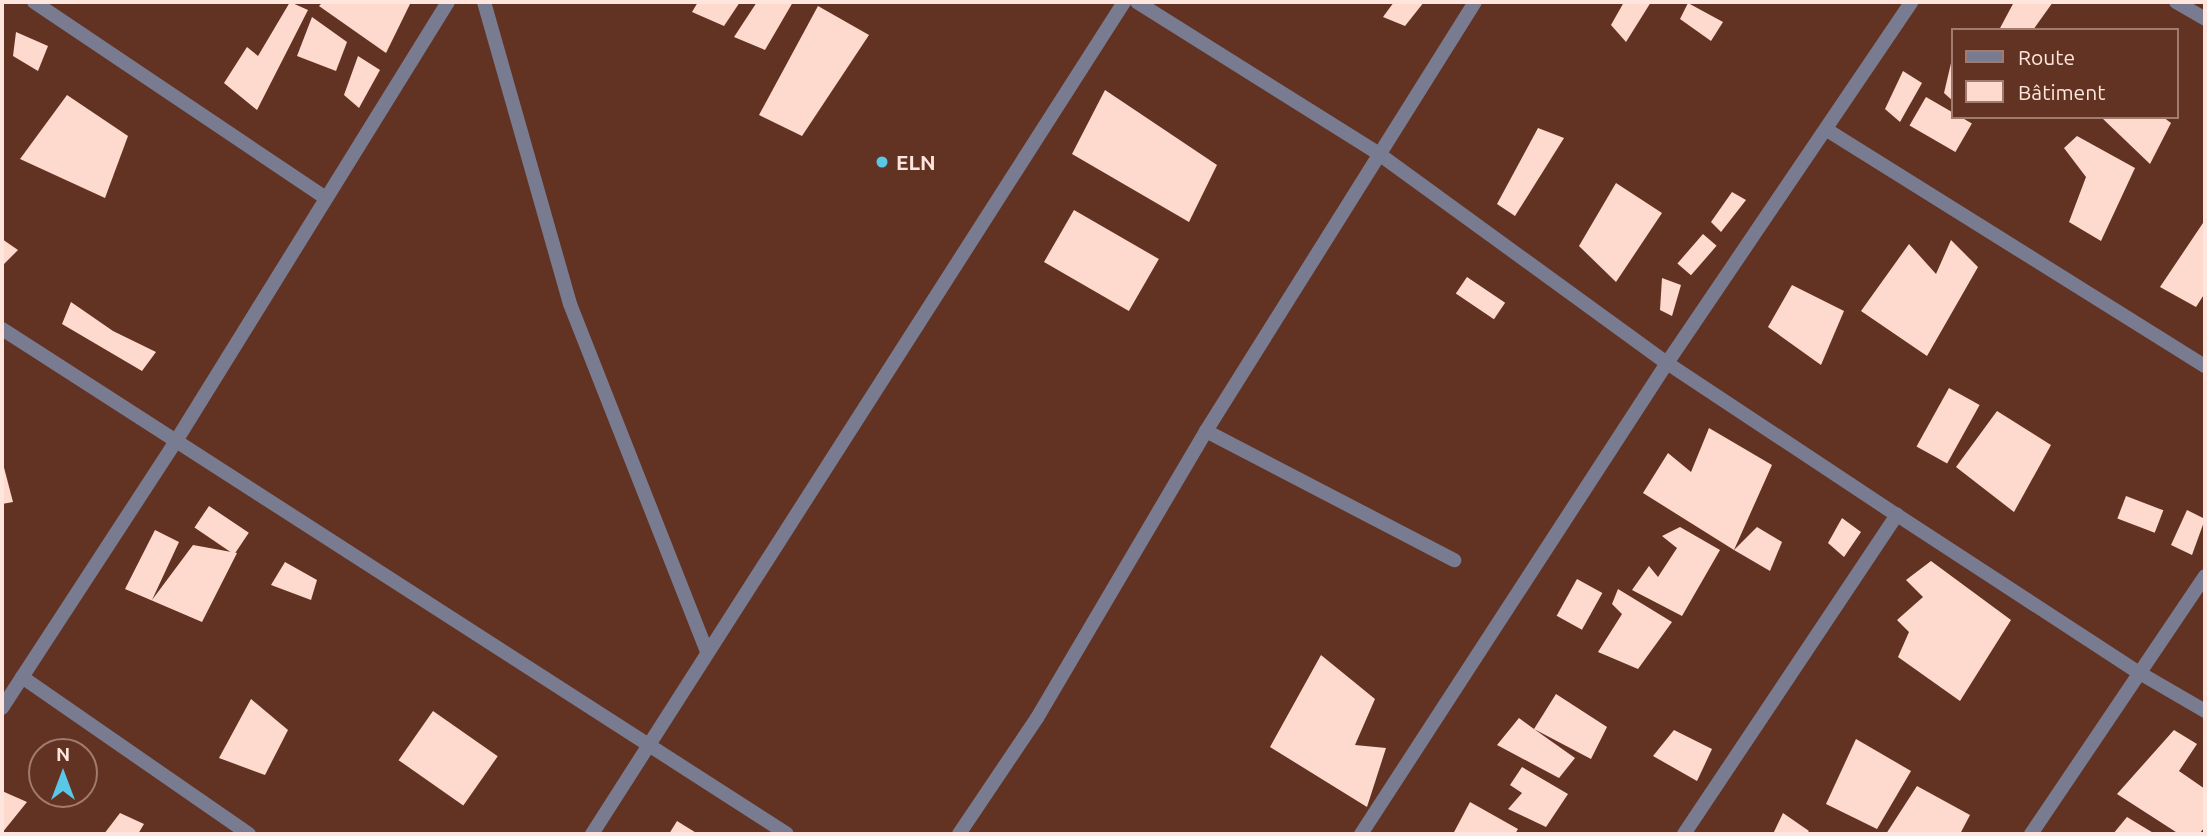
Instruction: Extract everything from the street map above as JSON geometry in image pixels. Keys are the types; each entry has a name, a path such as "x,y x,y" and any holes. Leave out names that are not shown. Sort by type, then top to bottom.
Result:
{"street":[{"path":"34,2 324,197"},
{"path":"2,708 176,441 324,197 448,2"},
{"path":"484,2 570,304 707,651"},
{"path":"592,834 649,749 707,651 1124,2"},
{"path":"1137,2 1379,154 1667,363 2138,672 2205,710"},
{"path":"959,834 1037,718 1206,430 1475,2"},
{"path":"1361,834 1667,363 1911,2"},
{"path":"2176,2 2205,19"},
{"path":"1827,130 2205,366"},
{"path":"2,329 649,749 787,834"},
{"path":"1206,430 1454,560"},
{"path":"1684,834 1897,515"},
{"path":"2031,834 2205,576"},
{"path":"22,677 248,834"}],"building":[{"path":"290,2 308,10 257,110 224,83 247,47 258,56"},
{"path":"323,2 411,2 386,53 319,6"},
{"path":"698,2 740,2 724,26 692,12"},
{"path":"757,2 793,2 765,50 734,37"},
{"path":"1394,2 1424,2 1405,26 1383,17"},
{"path":"1624,2 1651,2 1626,42 1611,25"},
{"path":"2014,2 2053,2 2034,28 2000,28"},
{"path":"1688,3 1723,22 1711,41 1680,19"},
{"path":"818,6 869,35 802,136 759,115"},
{"path":"312,17 347,42 336,71 297,56"},
{"path":"16,32 48,46 38,71 13,56"},
{"path":"358,56 380,70 359,108 344,95"},
{"path":"1952,59 1952,100 1944,93"},
{"path":"1903,71 1922,83 1900,122 1885,109"},
{"path":"1105,90 1217,165 1189,222 1072,154"},
{"path":"67,95 128,136 105,198 20,159"},
{"path":"1926,97 1952,112 1952,119 1964,119 1972,124 1955,152 1910,126"},
{"path":"2103,119 2166,119 2171,123 2150,164"},
{"path":"1538,128 1564,138 1515,216 1497,204"},
{"path":"2077,136 2135,168 2101,241 2069,222 2086,177 2064,148"},
{"path":"1616,183 1662,213 1616,282 1579,246"},
{"path":"1732,192 1746,200 1721,232 1711,222"},
{"path":"1074,210 1159,259 1129,311 1044,262"},
{"path":"2205,220 2205,293 2196,307 2160,287"},
{"path":"1703,234 1717,246 1691,275 1677,263"},
{"path":"2,239 18,250 2,266"},
{"path":"1951,240 1978,267 1927,356 1861,311 1909,244 1936,274"},
{"path":"1467,277 1505,303 1494,319 1456,294"},
{"path":"1662,278 1681,285 1672,316 1660,310"},
{"path":"1792,285 1844,311 1821,365 1768,327"},
{"path":"71,302 113,331 156,352 142,371 62,324"},
{"path":"1949,388 1980,405 1947,464 1917,447"},
{"path":"1997,411 2051,445 2014,512 1956,467"},
{"path":"1709,428 1772,465 1734,550 1643,493 1668,453 1691,472"},
{"path":"2,460 13,502 2,504"},
{"path":"2126,496 2163,510 2155,533 2117,518"},
{"path":"209,506 249,533 234,554 194,528"},
{"path":"2187,510 2205,519 2192,555 2171,545"},
{"path":"1842,518 1861,532 1844,557 1828,543"},
{"path":"1680,527 1720,550 1682,616 1632,590 1649,566 1658,577 1677,548 1662,536"},
{"path":"1757,527 1782,542 1770,571 1734,550"},
{"path":"155,530 179,542 152,600 193,545 237,553 202,622 125,589"},
{"path":"1931,561 2011,620 1960,701 1898,657 1909,632 1897,620 1923,597 1906,580"},
{"path":"285,562 317,580 311,600 271,585"},
{"path":"1577,579 1602,593 1582,630 1557,616"},
{"path":"1618,589 1672,622 1638,669 1598,652 1622,614 1612,604"},
{"path":"1321,655 1375,699 1355,745 1386,748 1367,807 1270,747"},
{"path":"1556,694 1607,727 1591,759 1534,729"},
{"path":"251,699 288,730 265,775 219,758"},
{"path":"433,711 498,756 463,805 399,760"},
{"path":"1519,718 1575,758 1559,778 1497,745"},
{"path":"1674,730 1712,749 1697,781 1653,756"},
{"path":"2174,730 2197,744 2179,771 2205,789 2205,827 2199,834 2179,834 2117,794"},
{"path":"1856,739 1911,771 1877,829 1826,804"},
{"path":"1522,767 1568,794 1546,827 1508,809 1522,793 1510,785"},
{"path":"1917,786 1970,815 1960,834 1886,834"},
{"path":"2,791 27,802 2,833"},
{"path":"1470,802 1518,829 1515,834 1453,834"},
{"path":"120,813 144,824 138,834 104,834"},
{"path":"1783,813 1809,831 1806,834 1773,834"},
{"path":"2127,817 2155,834 2113,834"},
{"path":"677,821 698,834 669,834"}],"place":[{"name":"ELN","path":"882,162"}]}
